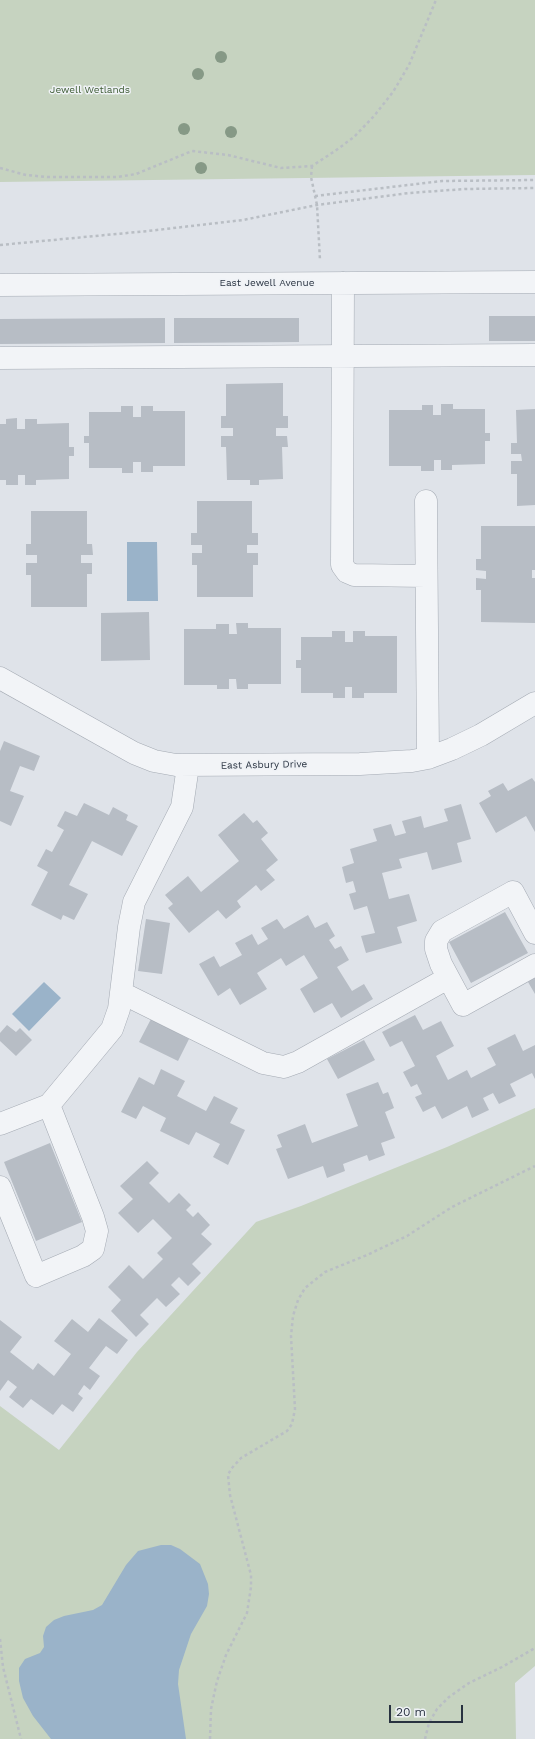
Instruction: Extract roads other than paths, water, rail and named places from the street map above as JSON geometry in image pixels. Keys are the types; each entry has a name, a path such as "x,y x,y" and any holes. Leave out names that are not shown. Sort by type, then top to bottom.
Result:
{"street":[{"name":"East Jewell Avenue","path":"0,285 535,282"},
{"path":"332,283 343,356 342,565 347,572 354,575 426,576"},
{"path":"0,358 535,356"},
{"path":"426,501 428,758"},
{"name":"East Asbury Drive","path":"0,678 134,753 162,763 188,766 366,764 392,763 428,758 452,749 481,735 535,703"},
{"path":"0,1124 49,1105 112,1029 118,1016 129,927 134,902 182,807 188,766"},
{"path":"535,933 513,892 448,927 439,935 436,941 436,955 463,1005 535,965"},
{"path":"122,992 264,1063 284,1067 298,1062 448,978"},
{"path":"0,1187 36,1276 84,1256 93,1248 96,1231 93,1217 49,1105"}],"water":[{"path":"127,542 157,542 158,601 127,601"},
{"path":"44,982 61,998 29,1031 12,1014"},
{"path":"161,1545 171,1545 180,1549 200,1564 208,1584 209,1594 207,1606 191,1634 179,1670 178,1684 186,1739 51,1739 33,1716 23,1698 19,1681 19,1668 25,1659 40,1653 44,1647 43,1636 46,1627 54,1620 64,1616 93,1610 102,1605 126,1565 138,1551"}],"park label":[{"name":"Jewell Wetlands","path":"90,90"}]}
